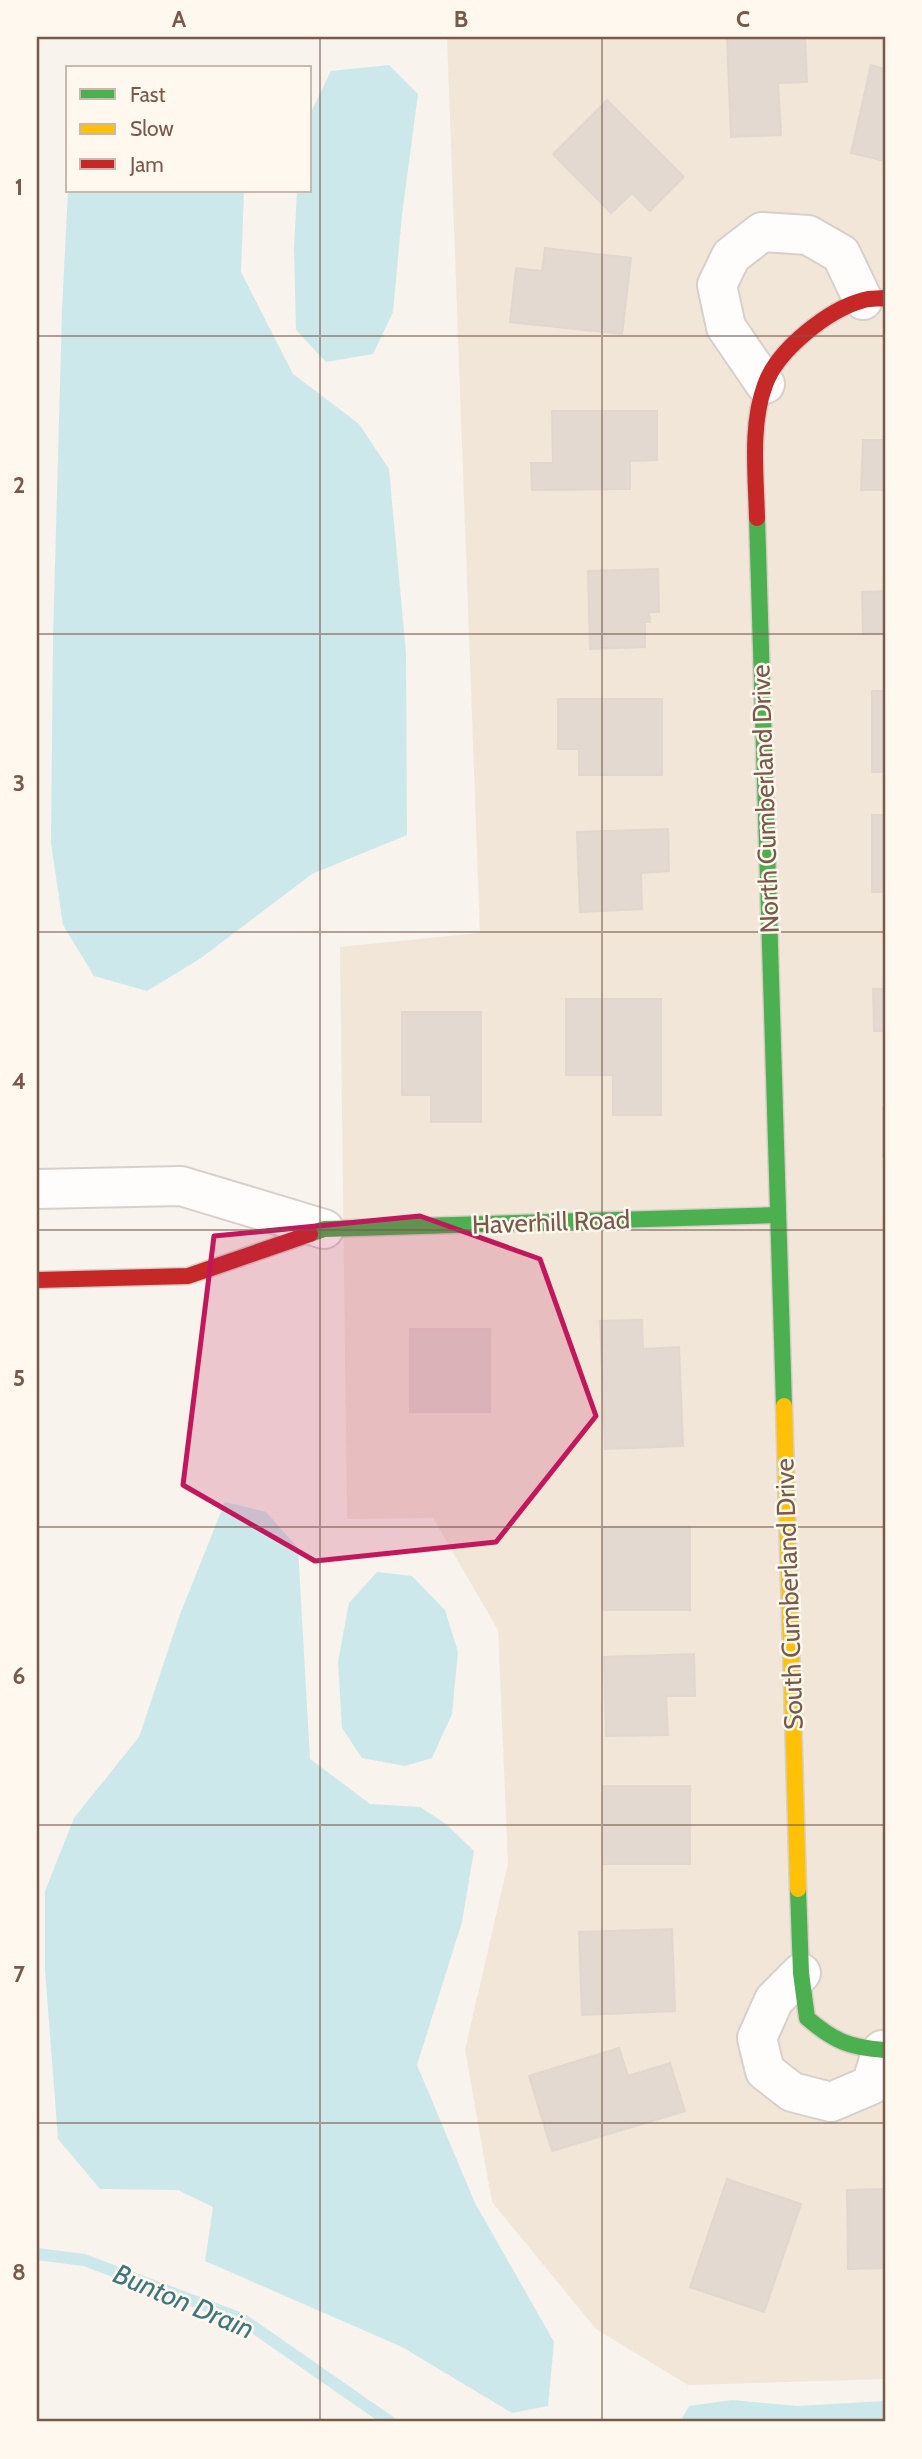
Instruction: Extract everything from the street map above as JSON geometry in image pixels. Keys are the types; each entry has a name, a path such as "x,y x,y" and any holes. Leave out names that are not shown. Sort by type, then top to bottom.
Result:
{"street":[{"name":"North Cumberland Drive","path":"765,384 726,327 717,285 731,256 762,232 807,235 841,254 874,299 814,324 783,355 765,384 755,436 777,1215"},
{"name":"Haverhill Road","path":"37,1189 181,1186 324,1230"},
{"name":"Haverhill Road","path":"37,1280 188,1276 324,1230 777,1215"},
{"name":"South Cumberland Drive","path":"777,1215 801,1973 807,2018 829,2038 850,2046 884,2050 871,2085 831,2102 792,2092 765,2071 757,2038 774,2000 801,1973"}],"highlighted area":[{"path":"420,1216 540,1259 596,1416 496,1542 315,1561 183,1485 214,1236"}],"shaded area":[{"path":"447,37 885,37 885,2379 688,2385 596,2329 492,2202 465,2050 508,1863 498,1630 433,1518 347,1519 340,947 480,933"}],"water":[{"path":"389,65 418,94 402,215 393,312 373,354 326,362 296,330 294,248 297,192 312,192 312,110 331,71"},
{"path":"68,192 244,192 241,272 293,374 359,424 389,469 406,653 407,835 312,874 201,958 147,991 94,976 63,925 51,843 53,639"},
{"path":"225,1502 266,1512 298,1548 310,1759 370,1804 420,1807 446,1824 474,1851 462,1922 417,2065 475,2203 554,2342 548,2406 512,2413 402,2347 205,2261 213,2207 178,2190 100,2189 58,2139 45,1970 45,1891 74,1818 139,1737 179,1617"},
{"path":"377,1572 412,1576 445,1610 458,1652 452,1714 432,1758 405,1766 362,1758 342,1728 338,1662 349,1603"},
{"path":"732,2400 797,2406 885,2401 885,2422 680,2422 689,2406"}],"building":[{"path":"727,37 805,37 807,82 778,83 781,135 731,137"},
{"path":"871,65 885,69 885,161 851,153"},
{"path":"607,100 684,177 650,211 632,193 611,213 553,154"},
{"path":"545,248 631,258 622,334 510,322 516,268 542,271"},
{"path":"552,411 657,411 657,460 630,461 630,489 532,490 531,463 553,463"},
{"path":"863,440 885,440 885,490 861,490"},
{"path":"658,569 659,612 649,612 650,622 645,622 645,647 590,649 588,571"},
{"path":"885,591 885,633 863,634 862,592"},
{"path":"872,691 885,691 885,772 872,772"},
{"path":"558,699 662,699 662,775 579,775 579,749 558,749"},
{"path":"872,815 885,815 885,892 872,892"},
{"path":"668,829 669,871 641,873 642,909 580,912 577,832"},
{"path":"873,989 885,989 885,1031 874,1031"},
{"path":"566,999 661,999 661,1115 613,1115 613,1075 566,1075"},
{"path":"402,1012 481,1012 481,1122 431,1122 431,1095 402,1095"},
{"path":"885,1107 885,1157 883,1157"},
{"path":"642,1320 643,1349 679,1347 683,1446 605,1449 600,1321"},
{"path":"410,1329 490,1329 490,1412 410,1412"},
{"path":"603,1527 690,1527 690,1610 603,1610"},
{"path":"694,1654 695,1696 666,1696 668,1735 606,1736 604,1657"},
{"path":"603,1786 690,1786 690,1864 603,1864"},
{"path":"672,1929 675,2011 582,2015 579,1932"},
{"path":"619,2048 628,2076 670,2063 685,2111 552,2151 529,2076"},
{"path":"727,2179 801,2204 764,2312 690,2287"},
{"path":"885,2189 885,2268 848,2269 847,2190"}],"waterway":[{"name":"Bunton Drain","path":"37,2254 84,2260 242,2319 390,2422"}],"traffic: fast":[{"path":"757,518 784,1406"},
{"path":"310,1234 324,1229 777,1215"},
{"path":"798,1889 801,1973 807,2018 843,2042 885,2050"}],"traffic: slow":[{"path":"784,1406 798,1889"}],"traffic: jam":[{"path":"757,518 757,417 760,400 771,372 792,345 835,312 866,299 885,298"},
{"path":"37,1280 188,1276 310,1234"}]}
